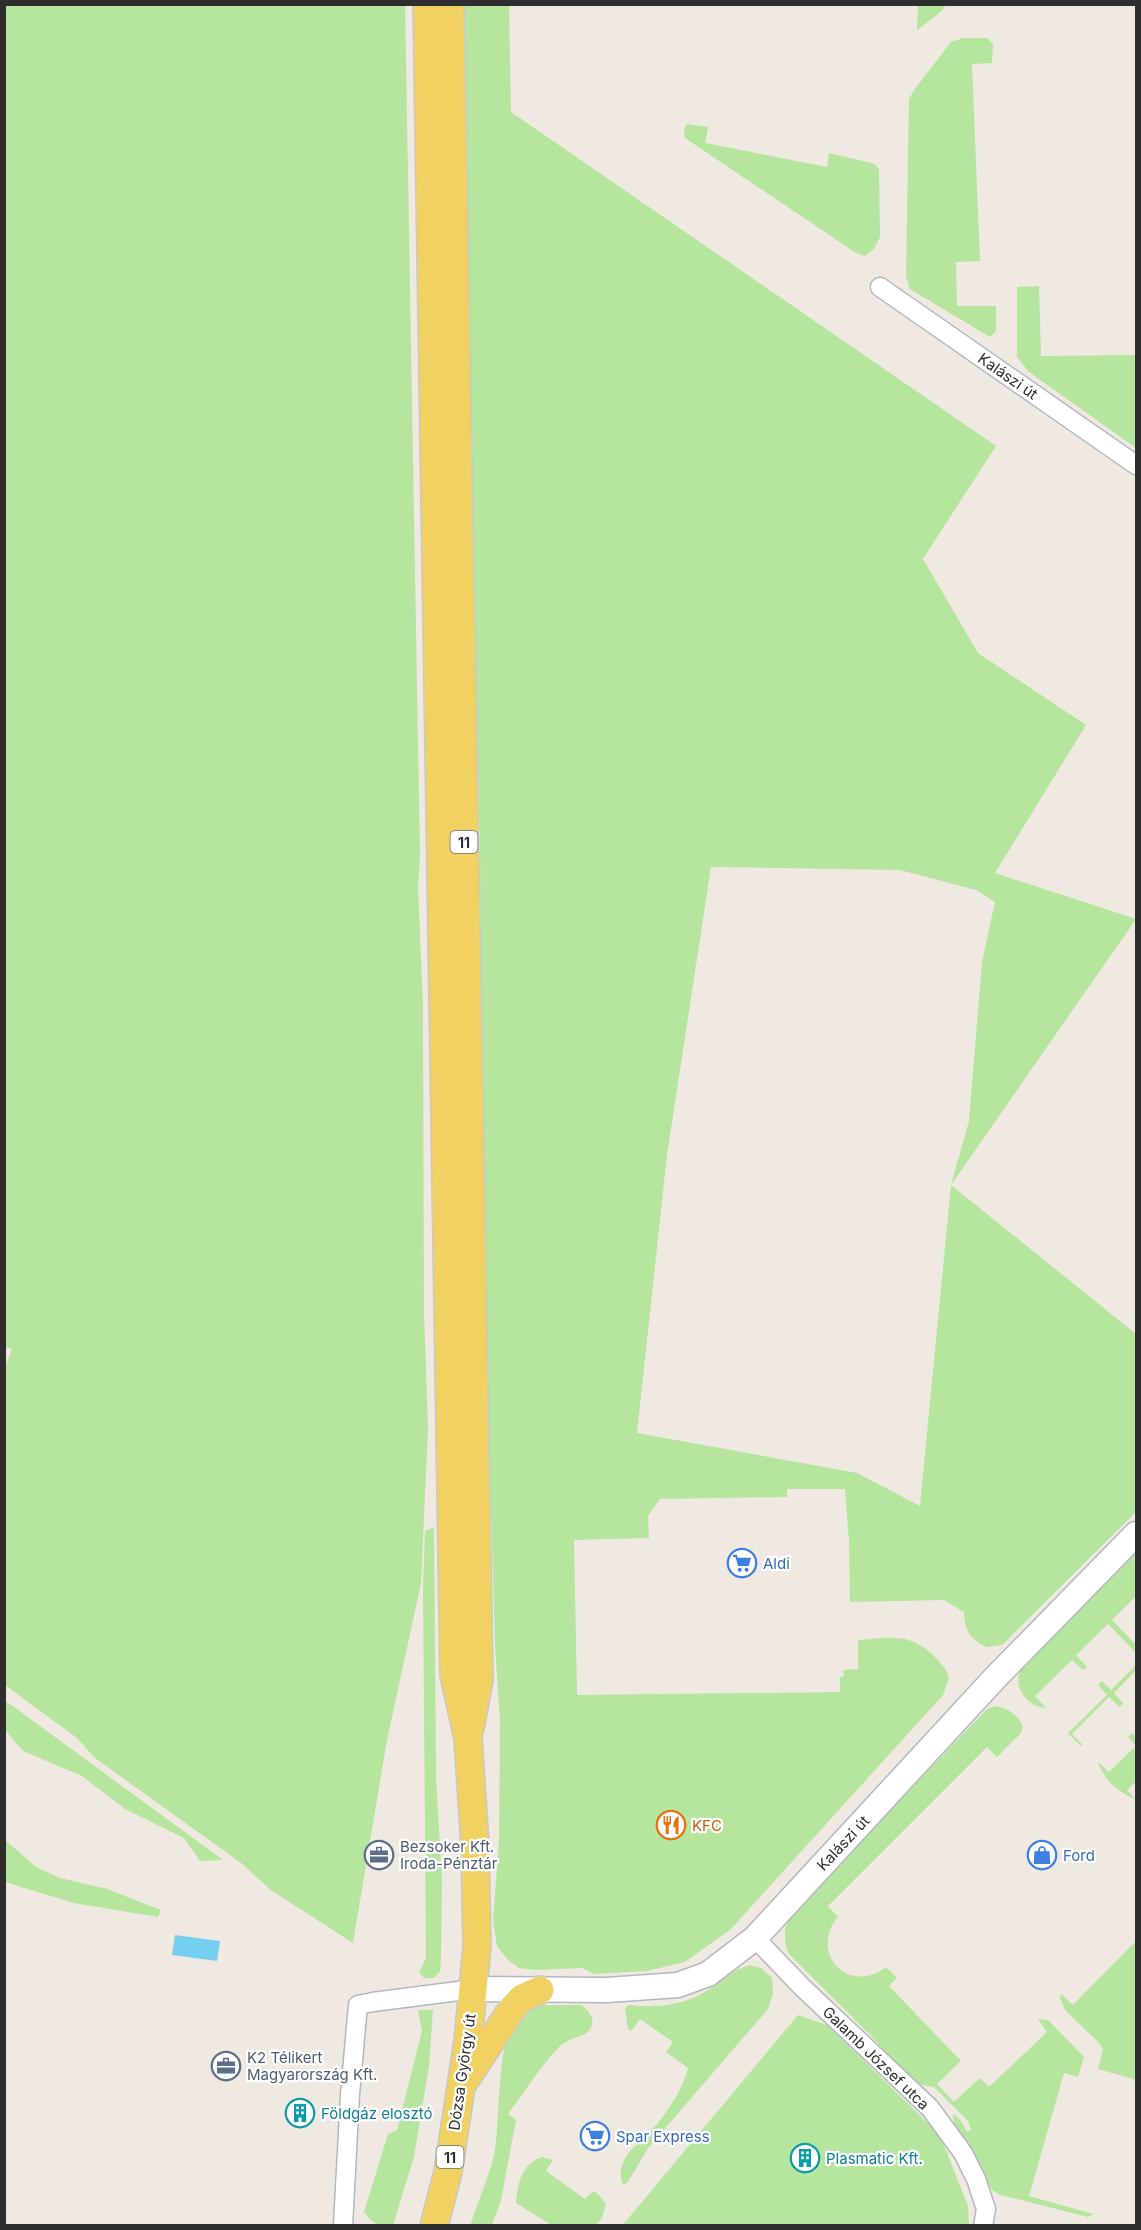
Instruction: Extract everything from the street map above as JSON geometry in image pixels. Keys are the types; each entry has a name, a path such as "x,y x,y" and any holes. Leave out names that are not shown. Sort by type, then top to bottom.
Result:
{"main road":[{"name":"11","path":"427,4 454,1675 468,1738 475,1856 477,1946 474,1989"},
{"name":"11","path":"450,4 479,1680 468,1738"},
{"name":"Kalászi út","path":"474,1989 633,1989 678,1985 708,1974 755,1938 995,1678 1137,1534"},
{"name":"Dózsa György út","path":"434,2226 448,2172 474,1989"},
{"path":"460,2087 512,2009 522,1998 540,1990"}],"street":[{"name":"Kalászi út","path":"880,287 1137,465"},
{"name":"Galamb József utca","path":"755,1938 802,1987 930,2108 963,2153 976,2179 986,2209 983,2226"},
{"path":"343,2226 350,2094 358,2006 474,1989"}],"green space":[{"path":"5,4 405,5 420,856 418,888 423,1006 424,1311 428,1429 421,1583 387,1740 353,1943 272,1891 241,1863 95,1758 77,1738 5,1685 4,1370 12,1349 4,1347"},
{"path":"918,4 946,5 942,11 917,30"},
{"path":"465,5 509,5 511,112 996,446 923,559 978,653 1086,725 995,873 1136,919 951,1185 1136,1334 1136,1512 1002,1645 986,1647 969,1633 965,1624 964,1612 944,1600 850,1602 845,1489 787,1489 787,1497 660,1499 648,1516 649,1538 574,1540 577,1695 840,1692 840,1677 844,1676 843,1670 858,1669 858,1640 889,1638 907,1640 924,1648 941,1663 949,1678 943,1695 731,1929 685,1962 647,1971 594,1974 582,1968 536,1970 519,1968 507,1959 497,1946 493,1920 499,1841 500,1721 495,1646 482,1204 480,850 472,533","holes":["711,867 900,870 976,890 995,902 982,962 969,1121 951,1185 920,1506 857,1473 637,1433 667,1155"]},
{"path":"963,38 987,38 993,44 992,63 972,64 980,261 956,262 957,306 996,306 996,331 990,337 910,289 906,277 909,99 951,42"},
{"path":"687,124 708,127 705,143 827,167 829,153 875,164 879,170 880,237 874,249 865,256 856,253 685,138 684,129"},
{"path":"1039,286 1041,356 1136,355 1136,448 1029,372 1017,357 1017,287"},
{"path":"434,1527 436,1778 442,1879 441,1959 440,1971 434,1978 424,1978 419,1972 426,1958 423,1586 425,1531"},
{"path":"1136,1549 1136,1596 1112,1620 1136,1645 1136,1653 1108,1624 1076,1655 1087,1667 1083,1670 1072,1660 1035,1696 1046,1708 1027,1700 1018,1682 1021,1669"},
{"path":"1136,1665 1136,1670 1114,1693 1123,1703 1120,1707 1109,1697 1072,1734 1082,1744 1081,1746 1068,1733 1107,1695 1098,1685 1102,1681 1111,1690"},
{"path":"4,1700 223,1860 200,1861 184,1838 125,1809 82,1776 23,1751 5,1730"},
{"path":"995,1706 1004,1708 1015,1715 1023,1726 1021,1733 997,1757 987,1747 828,1906 838,1917 830,1931 828,1944 830,1956 837,1966 847,1973 859,1976 872,1975 886,1967 897,1978 889,1986 961,2061 937,2084 954,2102 980,2078 989,2087 1047,2032 1038,2019 1048,2020 1084,2057 1078,2077 1064,2073 1029,2196 1093,2214 1088,2217 1001,2195 992,2190 954,2124 953,2113 962,2122 967,2132 971,2130 968,2121 934,2087 916,2084 789,1954 785,1940 789,1916 987,1709"},
{"path":"1132,1733 1136,1738 1136,1746 1128,1737"},
{"path":"1136,1746 1136,1781 1127,1790 1135,1799 1112,1785 1098,1762 1109,1772"},
{"path":"4,1839 36,1867 60,1878 107,1889 161,1910 158,1917 74,1903 5,1882"},
{"path":"1136,1941 1136,2080 1098,2069 1103,2050 1100,2044 1065,2010 1060,1998 1061,1994 1073,2005"},
{"path":"750,1965 761,1968 772,1978 773,1994 768,2009 648,2148 628,2182 623,2185 621,2176 625,2158 667,2111 680,2089 688,2068 666,2052 673,2042 640,2019 631,2031 628,2029 625,2008 629,2005 659,2006 688,2000 732,1973"},
{"path":"539,2005 581,2005 590,2015 591,2028 586,2033 560,2046 508,2114 516,2120 501,2200 492,2225 470,2226 494,2155 500,2079 507,2037 513,2022 521,2012"},
{"path":"418,2010 433,2010 429,2066 414,2157 393,2225 380,2224 373,2222 364,2212 388,2134 397,2130 422,2031"},
{"path":"798,2015 827,2025 940,2135 968,2206 969,2225 622,2226"},
{"path":"542,2157 553,2160 546,2171 585,2199 593,2191 606,2204 602,2218 596,2225 551,2225 516,2203 518,2188 525,2169"}],"water":[{"path":"175,1935 220,1941 217,1961 172,1955"}],"place":[{"name":"Aldi","path":"742,1563"},
{"name":"KFC","path":"671,1825"},
{"name":"Bezsoker Kft. Iroda-Pénztár","path":"379,1855"},
{"name":"Ford","path":"1042,1855"},
{"name":"K2 Télikert Magyarország Kft.","path":"226,2066"},
{"name":"Földgáz elosztó","path":"300,2113"},
{"name":"Spar Express","path":"595,2136"},
{"name":"Plasmatic Kft.","path":"805,2158"}]}
